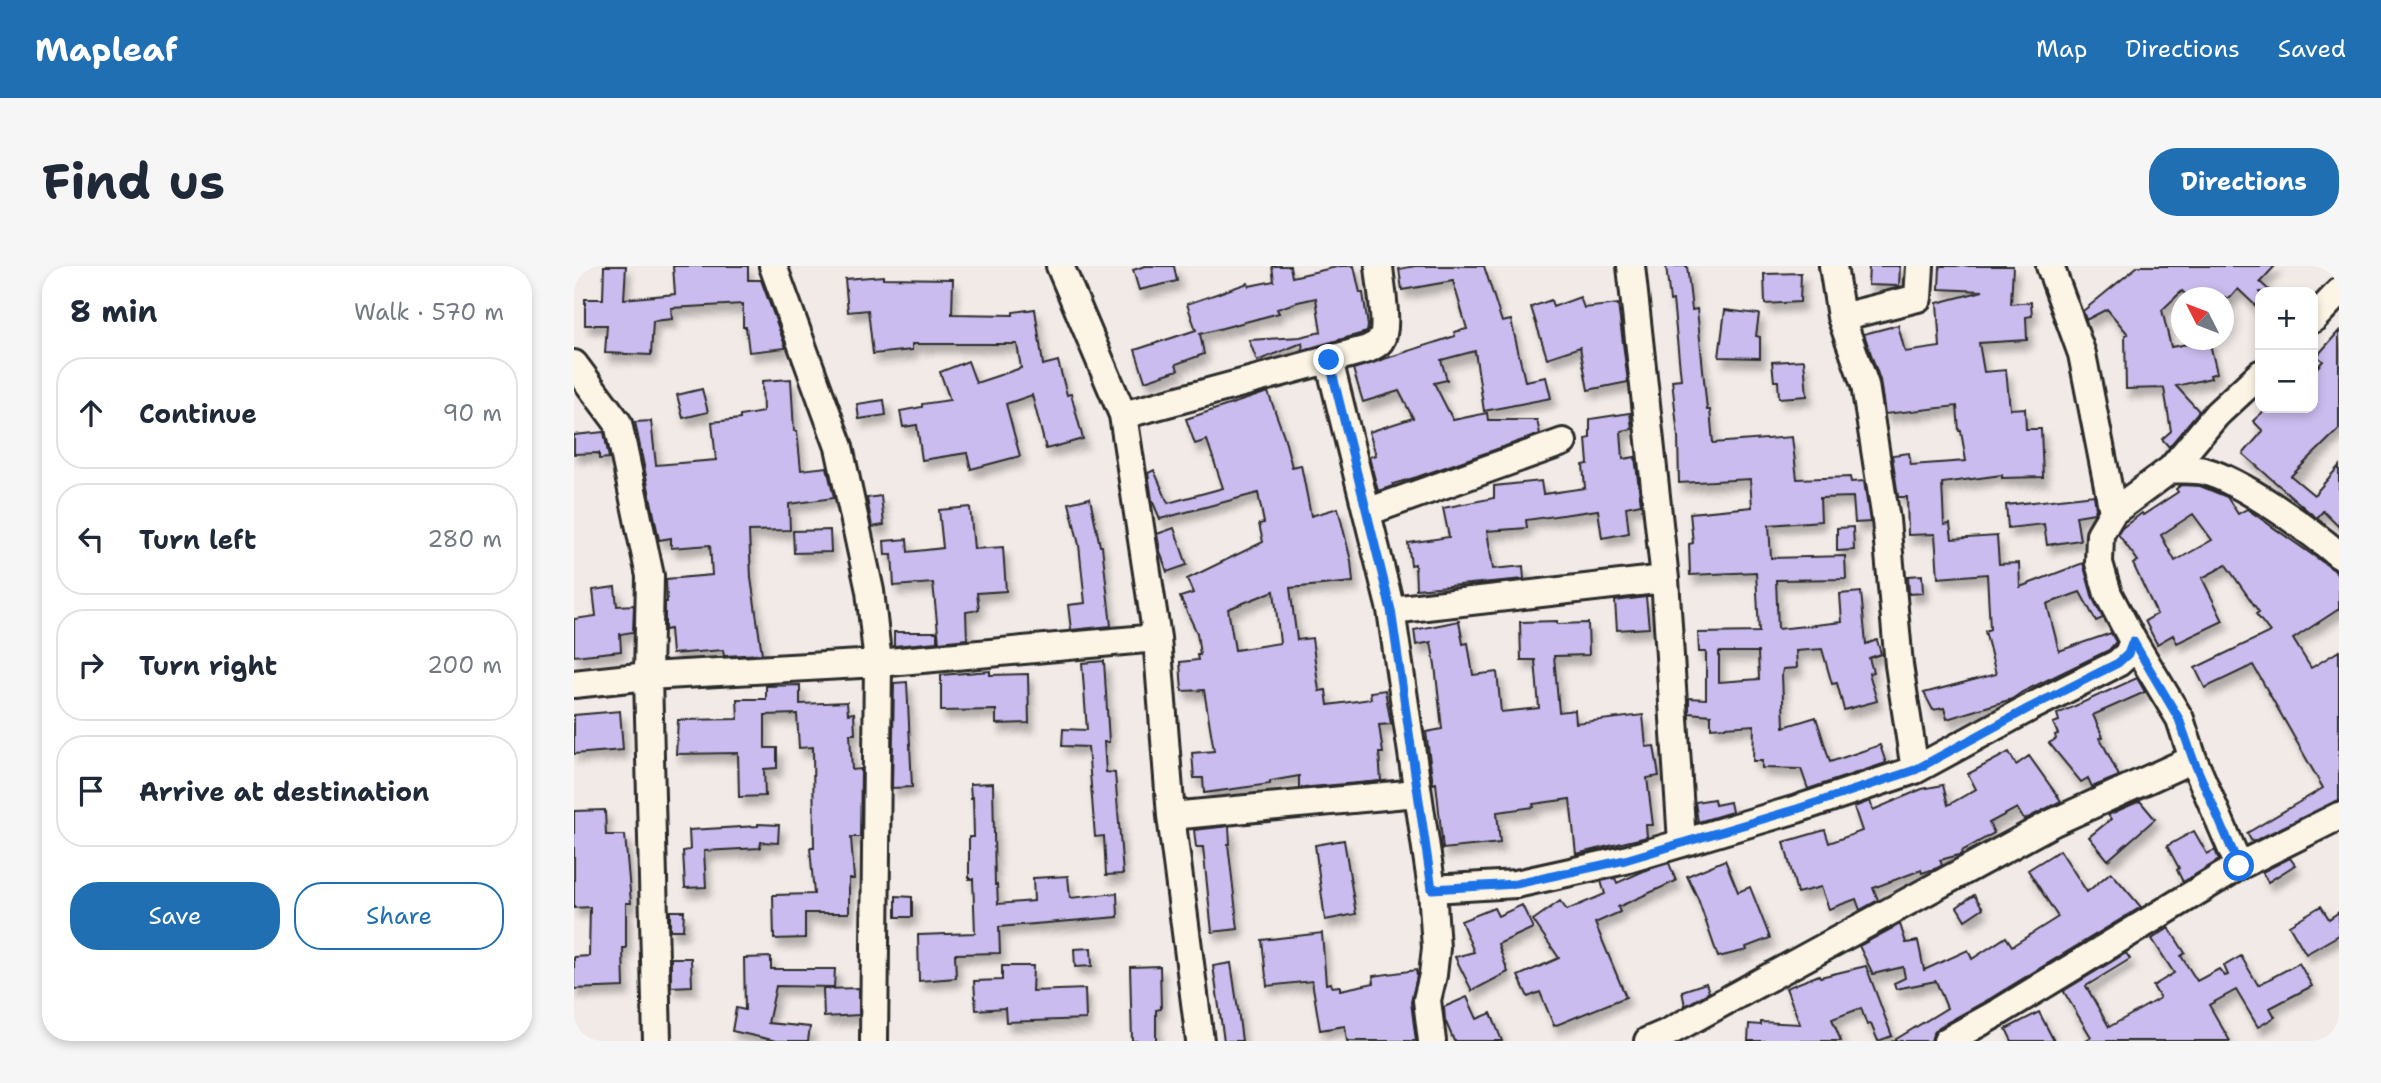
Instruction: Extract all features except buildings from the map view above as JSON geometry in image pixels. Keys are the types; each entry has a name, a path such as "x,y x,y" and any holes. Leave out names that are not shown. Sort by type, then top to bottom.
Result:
{"street":[{"path":"773,266 839,447 870,591 878,663 874,1041"},
{"path":"1059,266 1122,415 1157,638 1171,816 1199,1041"},
{"path":"1122,415 1368,349 1381,340 1385,323 1379,266"},
{"path":"1631,266 1665,579 1682,842"},
{"path":"1833,266 1841,317 1865,385 1885,520 1899,665 1915,770"},
{"path":"1841,317 1918,298 1920,266"},
{"path":"2050,266 2082,354 2113,512"},
{"path":"2318,314 2339,292"},
{"path":"1329,360 1391,610 1432,889 1436,948 1427,1000 1433,1041"},
{"path":"574,364 618,423 650,576 648,676 657,1041"},
{"path":"2239,866 2193,759 2179,719 2108,594 2099,563 2100,534 2113,512 2171,469 2217,414 2255,379"},
{"path":"1367,512 1563,442"},
{"path":"2171,469 2203,471 2238,485 2339,555"},
{"path":"1391,610 1665,579"},
{"path":"574,684 648,676 878,663 1157,638"},
{"path":"1432,889 1516,884 1625,860 1797,809 1915,770 2118,663 2128,654 2133,641"},
{"path":"1648,1041 2052,823 2193,759"},
{"path":"1171,816 1417,793"},
{"path":"1947,1041 2239,866 2339,816"}],"route":[{"path":"1329,360 1391,610 1432,889 1516,884 1625,860 1797,809 1915,770 2118,663 2128,654 2133,641 2179,719 2193,759 2239,866"}]}
